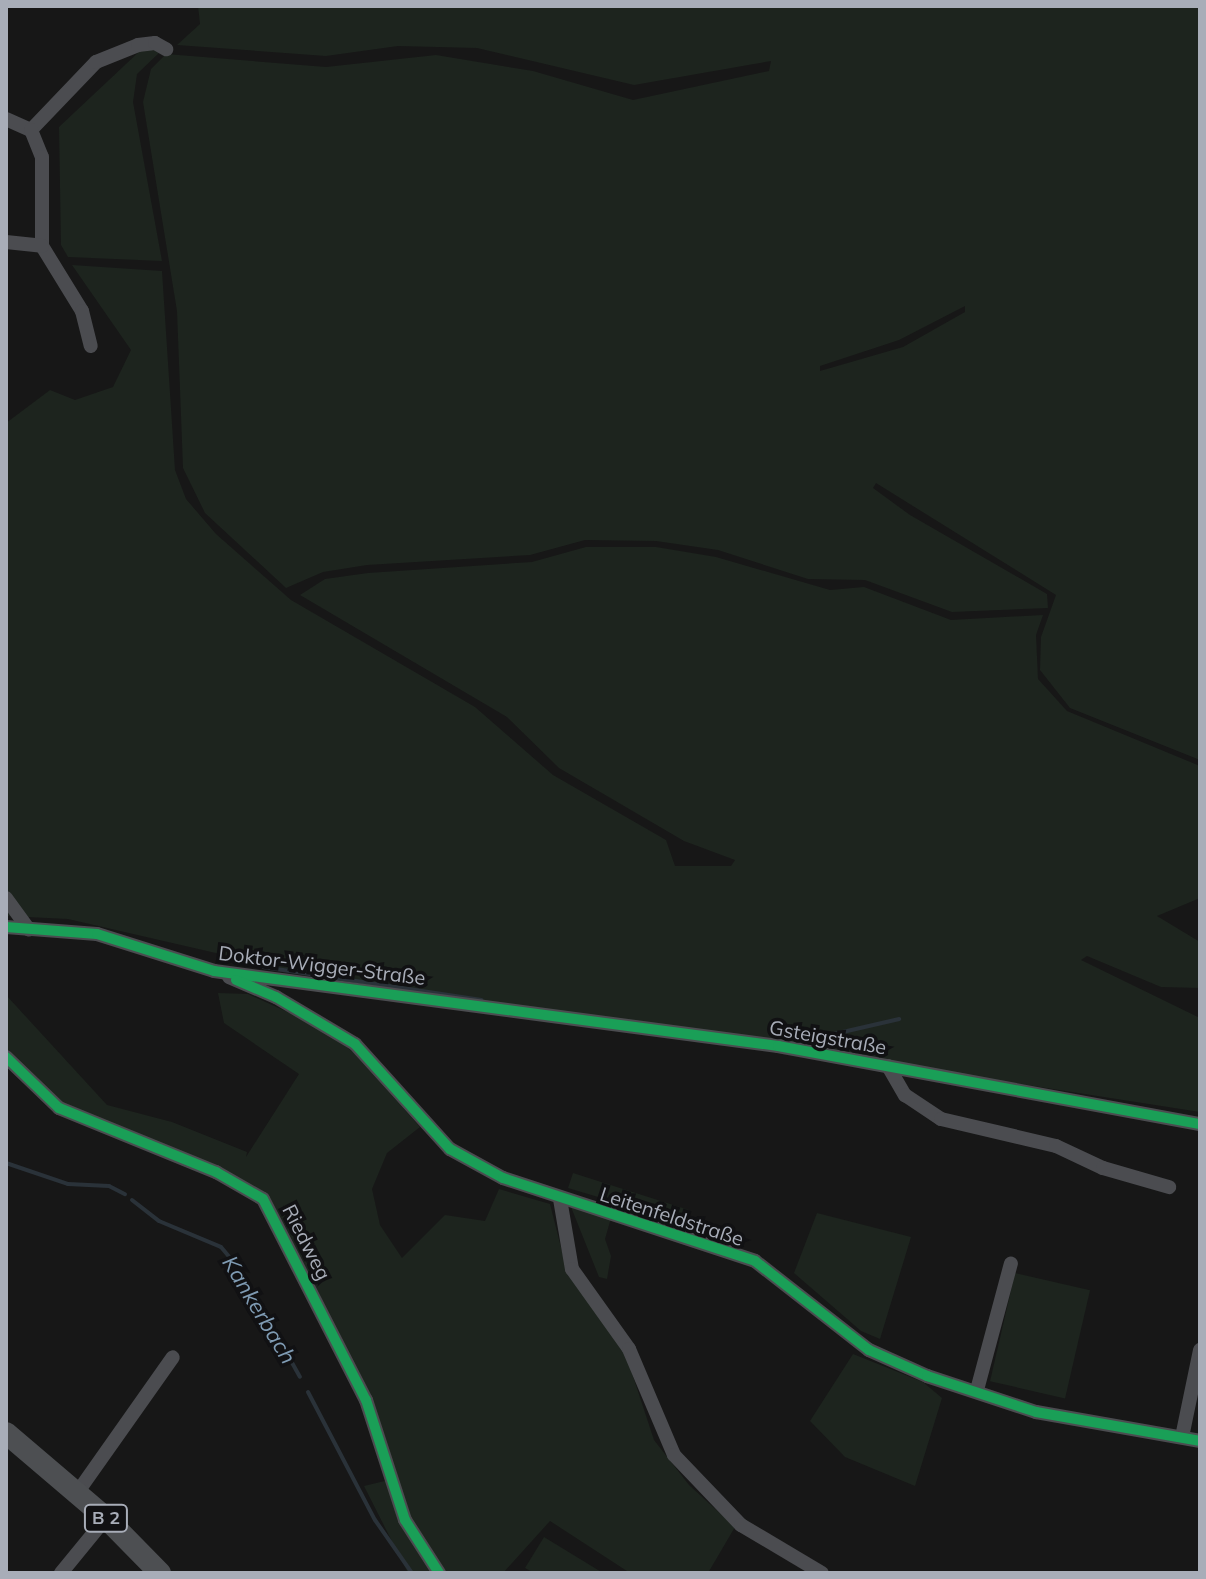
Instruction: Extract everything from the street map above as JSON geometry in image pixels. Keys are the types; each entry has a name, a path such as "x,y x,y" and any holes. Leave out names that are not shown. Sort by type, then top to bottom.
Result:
{"main road":[{"name":"B 2","path":"6,1433 106,1518 160,1573"}],"street":[{"path":"31,130 96,62 138,45 155,43 166,49"},
{"path":"6,119 31,130 42,157 42,246 82,311 91,346"},
{"path":"6,242 42,246"},
{"path":"6,898 29,930"},
{"name":"Doktor-Wigger-Straße","path":"6,927 97,934 214,971 448,999"},
{"name":"Leitenfeldstraße","path":"214,971 276,997 355,1044 450,1149 503,1178 755,1261 869,1350 927,1376 1036,1412 1200,1441"},
{"name":"Gsteigstraße","path":"448,999 888,1066 1200,1124"},
{"name":"Riedweg","path":"6,1057 59,1108 235,1180 263,1199 366,1400 405,1520 439,1573"},
{"name":"Gsteigstraße","path":"888,1066 905,1095 941,1119 1056,1146 1103,1168 1169,1187"},
{"path":"560,1199 572,1269 629,1349 674,1455 741,1525 822,1573"},
{"path":"977,1390 1011,1263"},
{"path":"1182,1437 1200,1350"},
{"path":"77,1493 173,1357"},
{"path":"61,1573 106,1518"}],"shaded area":[{"path":"198,6 1200,6 1200,760 1070,708 1040,670 1041,637 1056,595 876,483 873,488 910,515 1047,594 1048,608 952,612 865,580 808,579 718,550 656,541 585,540 530,555 367,565 323,572 286,588 205,513 183,468 177,311 143,102 151,69 166,54 326,67 436,55 533,71 633,100 769,71 771,61 634,85 477,48 398,46 326,56 177,45 200,24","holes":["965,306 965,312 903,347 820,371 820,366 899,340"]},
{"path":"143,48 160,52 137,74 133,102 162,261 68,257 61,245 59,127"},
{"path":"72,265 162,271 175,470 186,499 216,534 291,600 475,707 553,775 666,840 675,866 731,866 735,860 684,841 559,768 507,717 300,595 325,579 368,573 532,562 586,547 656,547 716,557 830,590 864,587 951,620 1043,615 1036,635 1038,679 1067,711 1200,766 1200,898 1157,916 1200,942 1200,988 1161,987 1087,956 1081,960 1200,1018 1200,1112 294,971 68,919 6,916 6,423 50,390 75,400 113,387 131,350"},
{"path":"218,993 248,994 325,1029 354,1053 420,1127 387,1153 372,1189 380,1225 402,1258 445,1215 485,1221 499,1189 550,1204 567,1271 626,1355 654,1440 689,1485 735,1527 708,1573 630,1573 550,1521 503,1573 408,1573 364,1486 397,1478 268,1196 71,1110 6,1051 6,995 107,1105 172,1122 247,1152 246,1157 299,1074 224,1023"},
{"path":"573,1173 689,1210 685,1223 568,1188"},
{"path":"571,1207 611,1218 605,1239 611,1256 607,1279 599,1277"},
{"path":"817,1213 911,1237 880,1339 861,1331 794,1273"},
{"path":"1015,1273 1090,1290 1065,1398 990,1381"},
{"path":"853,1354 923,1382 942,1398 915,1486 845,1457 810,1421"},
{"path":"544,1537 603,1573 534,1573 525,1568"}],"waterway":[{"path":"263,967 482,1000"},
{"path":"795,1043 899,1019"},
{"name":"Kankerbach","path":"6,1163 68,1184 109,1186 125,1194"},
{"name":"Kankerbach","path":"132,1200 159,1221 221,1247 241,1271 300,1377"},
{"name":"Kankerbach","path":"308,1392 375,1520 412,1573"}],"cycle path":[{"path":"6,927 97,934 214,971 778,1046 1200,1124"},
{"path":"236,980 276,997 355,1044 450,1149 503,1178 755,1261 869,1350 927,1376 1036,1412 1200,1441"},
{"path":"6,1057 59,1108 216,1172 263,1199 366,1400 405,1520 439,1573"}]}
